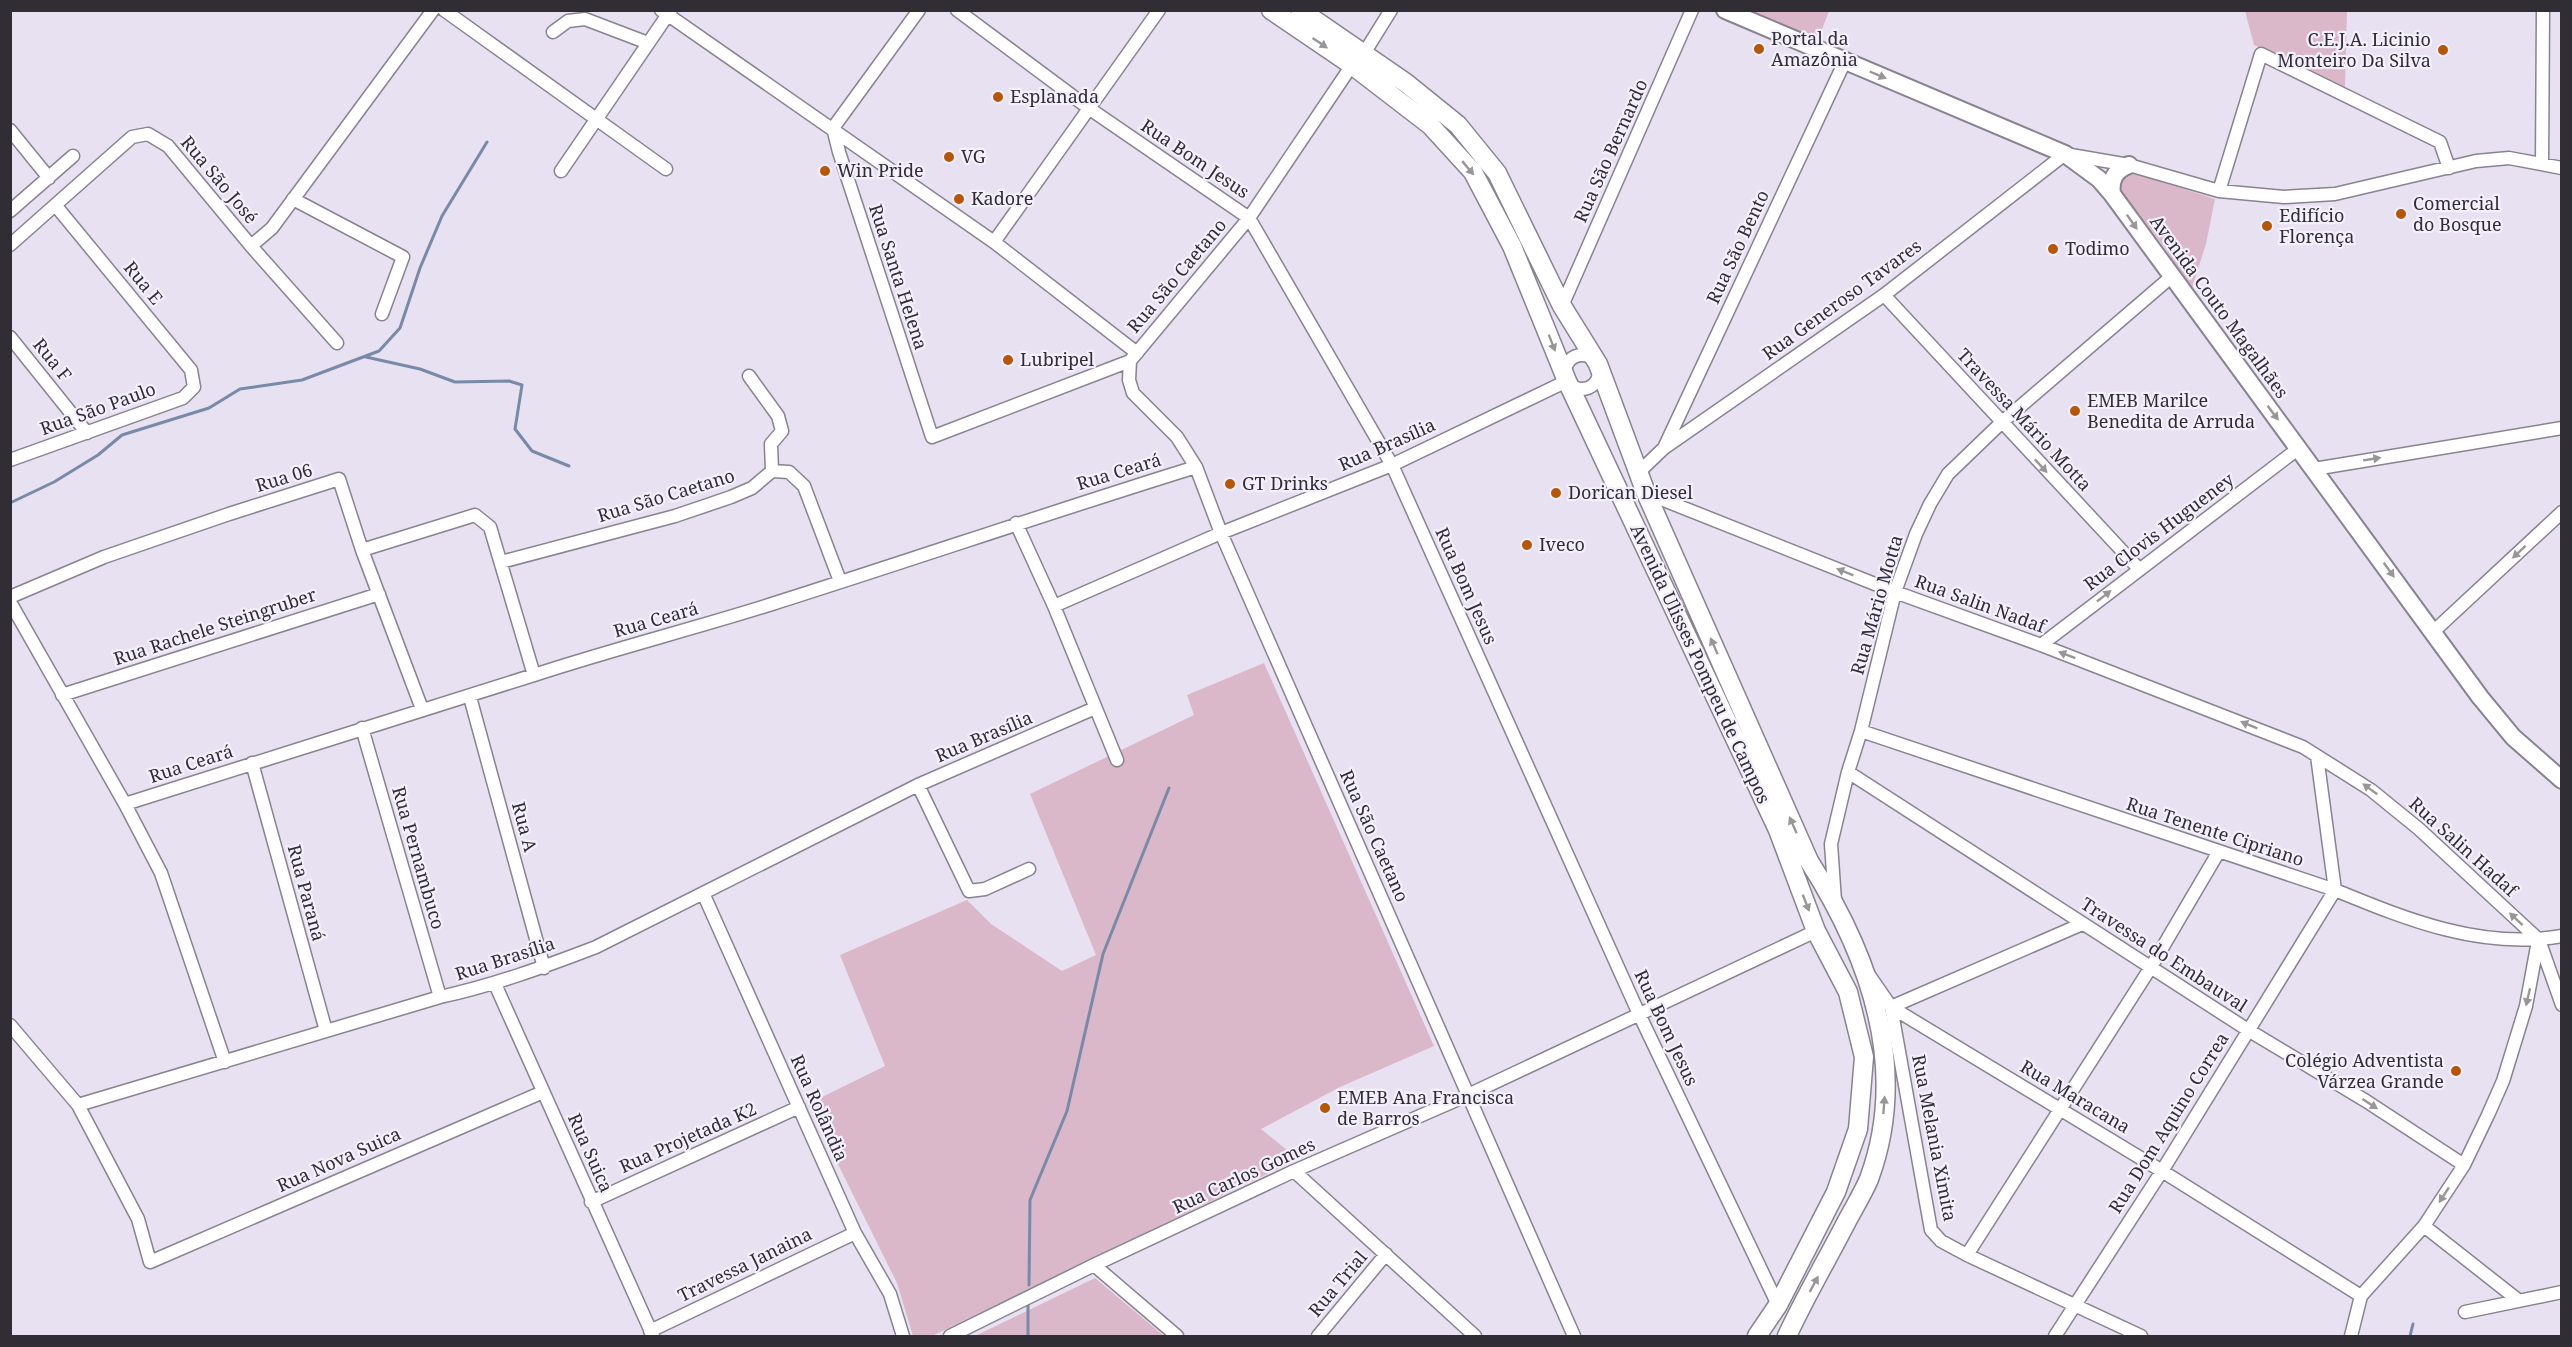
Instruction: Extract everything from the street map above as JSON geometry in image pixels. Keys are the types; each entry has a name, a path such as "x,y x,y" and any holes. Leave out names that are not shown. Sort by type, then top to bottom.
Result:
{"main road":[{"name":"Avenida Ulisses Pompeu de Campos","path":"1271,10 1358,60 1406,83 1458,125 1497,173 1563,306 1598,364 1646,493 1809,861 1835,902 1864,971 1876,1006 1887,1068 1883,1129 1868,1180 1788,1334"},
{"name":"Avenida Ulisses Pompeu de Campos","path":"1300,10 1430,125 1473,172 1512,246 1567,381 1778,830 1816,931 1848,992 1864,1057 1858,1129 1836,1192 1778,1305 1757,1336"},
{"name":"Avenida Couto Magalhães","path":"1725,10 2065,154 2099,179 2513,737 2562,780"},
{"path":"2112,194 2111,185 2115,175 2121,168 2129,165"},
{"path":"1816,931 1828,927 1836,918 1835,902"},
{"path":"1778,1305 1788,1317 1788,1334"}],"street":[{"name":"Rua São José","path":"10,244 132,137 148,134 168,146 251,246 272,228 433,10"},
{"path":"444,10 666,168"},
{"path":"833,128 919,10"},
{"name":"Rua Bom Jesus","path":"957,10 1090,109 1249,218 1392,465 1640,1014 1778,1305"},
{"path":"994,242 1159,10"},
{"name":"Rua São Caetano","path":"1391,10 1249,218 1134,357 1129,380 1133,393 1177,437 1196,467 1221,533 1574,1336"},
{"name":"Rua São Bernardo","path":"1563,306 1692,10"},
{"path":"2542,164 2543,10"},
{"path":"561,171 648,43 666,12 994,242 1134,357"},
{"path":"553,32 568,21 585,19 648,43"},
{"path":"2219,191 2261,54 2440,142 2449,168"},
{"name":"Rua São Bento","path":"1664,448 1845,61"},
{"name":"Rua Santa Helena","path":"833,128 932,437"},
{"path":"10,130 49,178"},
{"path":"2065,154 2129,165 2219,191 2284,197 2335,194 2476,161 2509,158 2562,168"},
{"name":"Rua Generoso Tavares","path":"1638,472 1664,448 1884,295 2065,154"},
{"path":"10,210 73,156"},
{"path":"293,200 403,256 382,314"},
{"name":"Rua E","path":"56,206 191,370 194,387"},
{"path":"251,246 337,343"},
{"name":"Rua Mário Motta","path":"1835,902 1831,844 1895,592 1916,534 1948,474 2001,423 2171,277"},
{"name":"Travessa Mário Motta","path":"1884,295 2139,569"},
{"name":"Rua F","path":"10,337 87,433"},
{"path":"1580,354 1588,356 1598,364 1598,376 1590,387 1581,389 1567,381 1566,364 1572,357 1580,354"},
{"name":"Rua São Caetano","path":"932,437 1134,357"},
{"path":"749,376 778,416 782,431 771,444 772,471 789,472 804,486 840,581"},
{"name":"Rua Brasília","path":"1054,606 1221,533 1392,465 1567,381"},
{"name":"Rua São Paulo","path":"10,460 183,398 194,387"},
{"path":"2314,469 2562,428"},
{"name":"Rua Clovis Hugueney","path":"2041,645 2299,448"},
{"name":"Rua Ceará","path":"125,804 422,709 470,697 534,675 771,604 1016,523 1196,467"},
{"name":"Rua São Caetano","path":"501,562 675,516 752,488 772,471"},
{"name":"Rua 06","path":"10,597 104,557 339,479 362,550 422,709"},
{"name":"Rua Salin Nadaf","path":"1646,493 1895,592 2041,645 2303,747"},
{"path":"2433,632 2562,512"},
{"path":"362,550 474,515 490,527 534,675"},
{"path":"1016,523 1054,606 1117,760"},
{"name":"Rua Rachele Steingruber","path":"62,694 379,594"},
{"path":"10,602 125,804 161,873 225,1062"},
{"name":"Rua A","path":"470,697 544,968"},
{"name":"Rua Brasília","path":"78,1105 544,968 596,946 918,785 1095,708"},
{"name":"Rua Pernambuco","path":"362,728 440,998"},
{"name":"Rua Tenente Cipriano","path":"1861,731 2218,853 2335,890 2410,921 2455,933 2539,940 2562,936"},
{"name":"Rua Salin Hadaf","path":"2303,747 2379,796 2539,940 2562,1005"},
{"path":"2317,756 2335,890"},
{"name":"Rua Paraná","path":"252,764 326,1031"},
{"name":"Travessa do Embauval","path":"1848,772 2248,1030 2366,1101 2464,1164"},
{"path":"918,785 969,891 985,889 1029,869"},
{"path":"1809,861 1821,857 1831,844"},
{"path":"1967,1255 2151,967 2218,853"},
{"name":"Rua Dom Aquino Correa","path":"2055,1336 2162,1171 2335,890"},
{"name":"Rua Rolândia","path":"704,893 855,1233 890,1294 903,1336"},
{"path":"1892,1007 2082,924"},
{"name":"Rua Carlos Gomes","path":"950,1336 1294,1171 1468,1095 1816,931"},
{"path":"2351,1336 2361,1296 2424,1226 2464,1164 2503,1081 2526,1006 2539,940"},
{"name":"Rua Melania Ximita","path":"1864,971 1873,978 1892,1007 1931,1230 1941,1240 1967,1255 2141,1336"},
{"name":"Rua Suica","path":"495,984 652,1334"},
{"name":"Rua Maracana","path":"1892,1007 2162,1171 2361,1296"},
{"path":"10,1025 78,1105"},
{"name":"Rua Nova Suica","path":"78,1105 138,1219 150,1262 543,1092"},
{"name":"Rua Projetada K2","path":"591,1202 799,1107"},
{"path":"1294,1171 1475,1336"},
{"path":"2424,1226 2518,1300"},
{"name":"Travessa Janaina","path":"652,1334 855,1233"},
{"name":"Rua Trial","path":"1318,1336 1386,1254"},
{"path":"1094,1265 1177,1336"},
{"path":"2465,1312 2562,1292"}],"shaded area":[{"path":"1737,11 1829,11 1816,45"},
{"path":"2245,11 2347,11 2345,88 2254,45"},
{"path":"2135,173 2215,199 2206,244 2191,291 2165,248 2120,191 2120,184 2126,177"},
{"path":"1264,663 1434,1046 1340,1087 1261,1129 1298,1159 932,1336 913,1336 897,1283 808,1104 885,1066 840,955 967,900 991,924 1062,971 1096,955 1030,794 1194,715 1187,695"},
{"path":"1095,1278 1164,1336 975,1336"}],"waterway":[{"path":"10,503 54,482 98,455 122,435 209,408 240,389 302,380 379,351 400,328 420,268 442,216 487,142"},
{"path":"366,357 420,369 455,382 509,381 522,385 515,429 532,451 569,466"},
{"path":"1029,1285 1030,1200 1067,1111 1103,954 1169,788"},
{"path":"1028,1304 1028,1336"},
{"path":"2410,1336 2413,1324"}],"place":[{"name":"Portal da Amazônia","path":"1759,49"},
{"name":"C.E.J.A. Licinio Monteiro Da Silva","path":"2443,50"},
{"name":"Esplanada","path":"998,97"},
{"name":"VG","path":"949,157"},
{"name":"Win Pride","path":"825,171"},
{"name":"Kadore","path":"959,199"},
{"name":"Comercial do Bosque","path":"2401,214"},
{"name":"Edifício Florença","path":"2267,226"},
{"name":"Todimo","path":"2053,249"},
{"name":"Lubripel","path":"1008,360"},
{"name":"EMEB Marilce Benedita de Arruda","path":"2075,411"},
{"name":"GT Drinks","path":"1230,484"},
{"name":"Dorican Diesel","path":"1556,493"},
{"name":"Iveco","path":"1527,545"},
{"name":"Colégio Adventista Várzea Grande","path":"2456,1071"},
{"name":"EMEB Ana Francisca de Barros","path":"1325,1108"}]}
